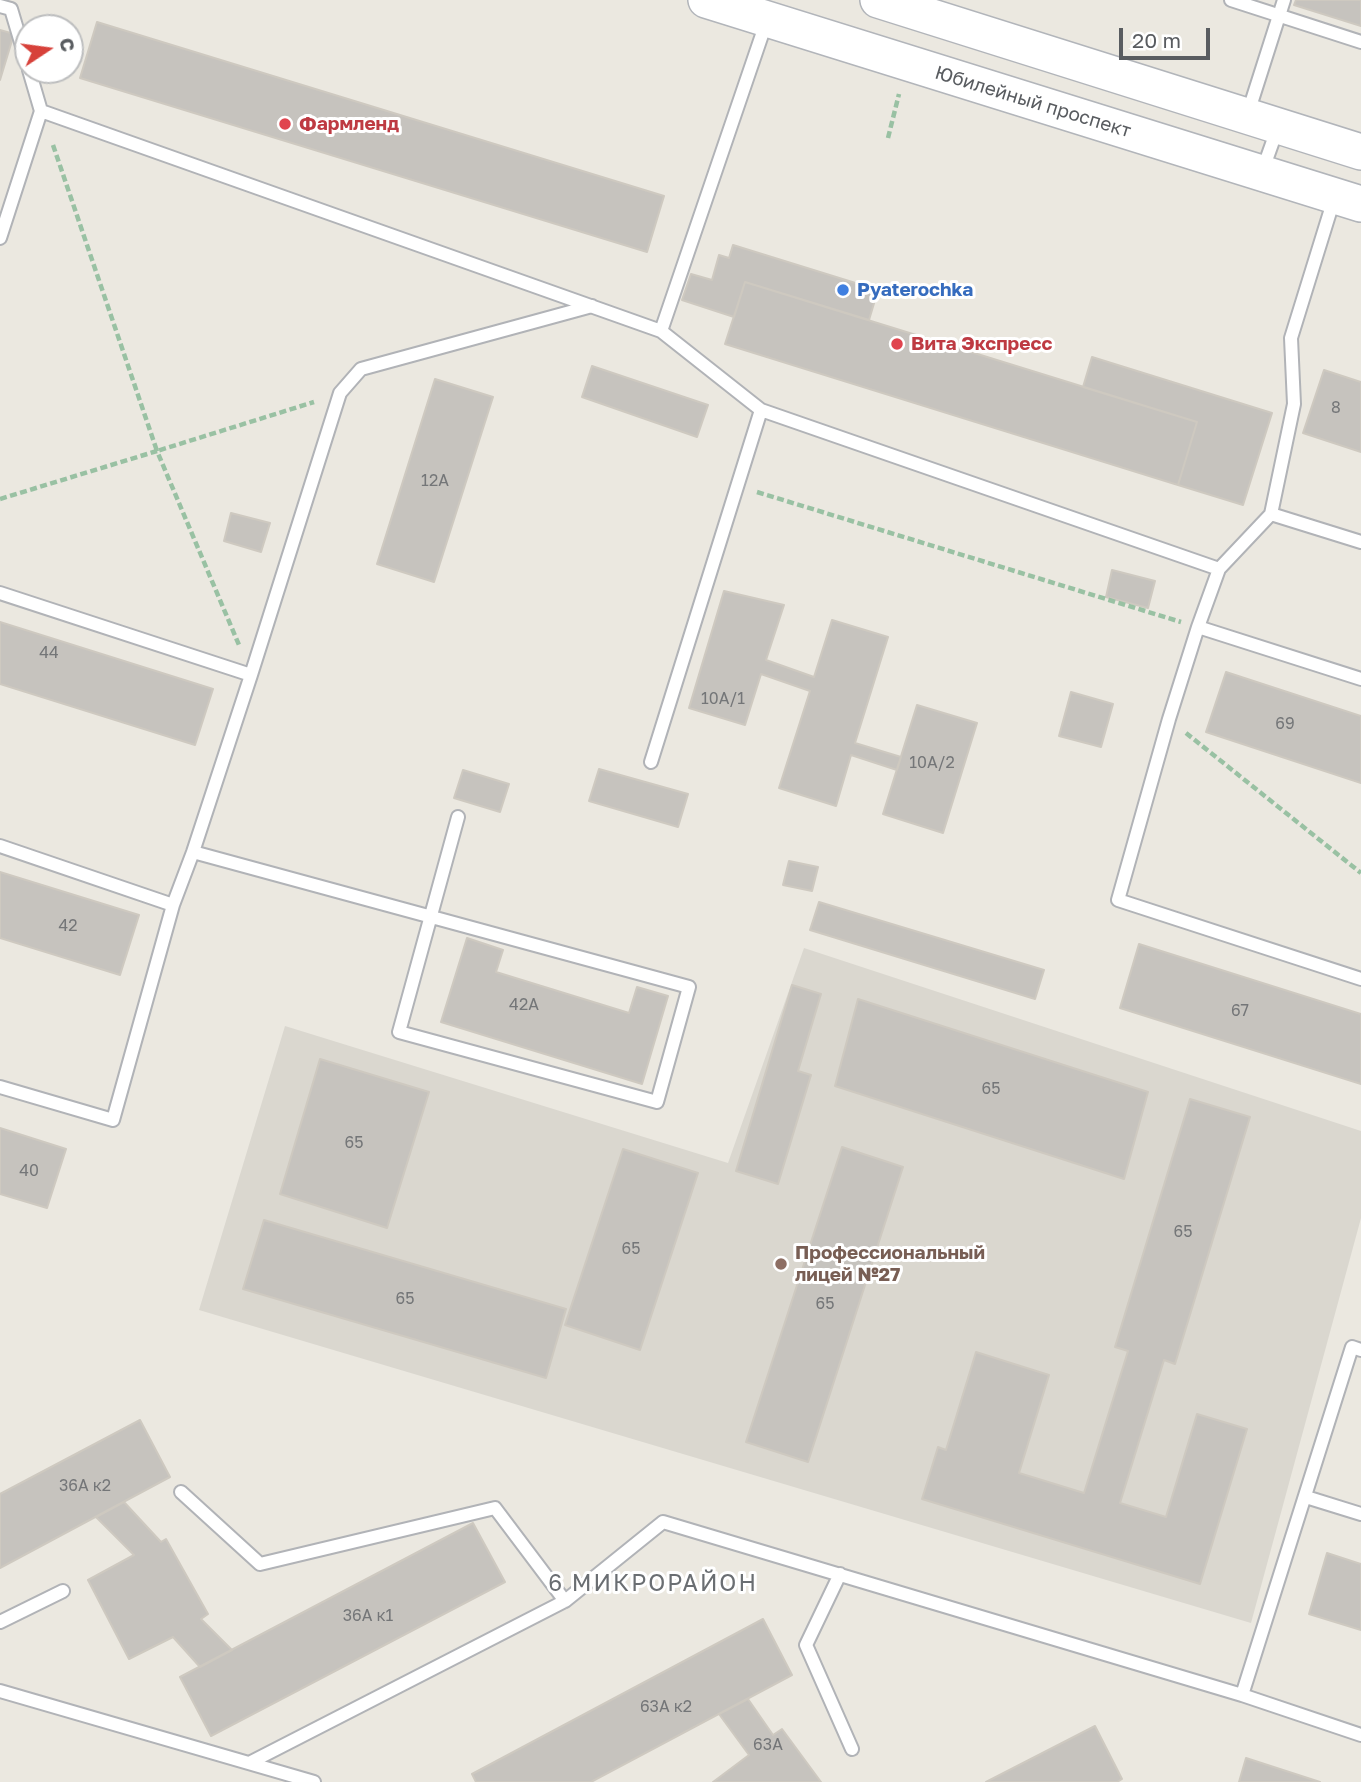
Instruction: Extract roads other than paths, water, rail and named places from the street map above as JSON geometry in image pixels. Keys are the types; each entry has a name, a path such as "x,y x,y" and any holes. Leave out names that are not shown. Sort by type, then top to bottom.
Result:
{"main road":[{"name":"Юбилейный проспект","path":"706,0 1348,200"},
{"path":"878,0 926,7 1361,152"}],"lane":[{"path":"1231,0 1361,42"},
{"path":"1262,173 1263,121 1284,0"},
{"path":"0,6 11,9 14,19"},
{"path":"661,331 767,19"},
{"path":"0,238 41,111 33,84"},
{"path":"41,111 661,331 761,410 1219,569"},
{"path":"1348,200 1291,338 1294,404 1271,514 1219,569 1169,719 1118,900 1361,979"},
{"path":"0,1087 113,1120 173,905 193,852 341,393 360,369 592,306"},
{"path":"652,762 761,410"},
{"path":"1271,514 1361,542"},
{"path":"0,593 251,674"},
{"path":"1198,627 1361,679"},
{"path":"193,852 430,916 689,986 657,1102 399,1032 430,916 457,817"},
{"path":"0,846 173,905"},
{"path":"1242,1695 1352,1347 1361,1350"},
{"path":"181,1492 260,1564 495,1508 565,1601"},
{"path":"1306,1497 1361,1514"},
{"path":"251,1762 565,1601 663,1521 1242,1695 1361,1735"},
{"path":"840,1574 806,1645 852,1749"},
{"path":"0,1622 63,1591"},
{"path":"0,1691 314,1782"}],"place":[{"name":"Фармленд","path":"285,124"},
{"name":"Pyaterochka","path":"843,290"},
{"name":"Вита Экспресс","path":"897,344"},
{"name":"Профессиональный лицей №27","path":"781,1264"}],"district":[{"name":"6 МИКРОРАЙОН","path":"653,1584"}]}
